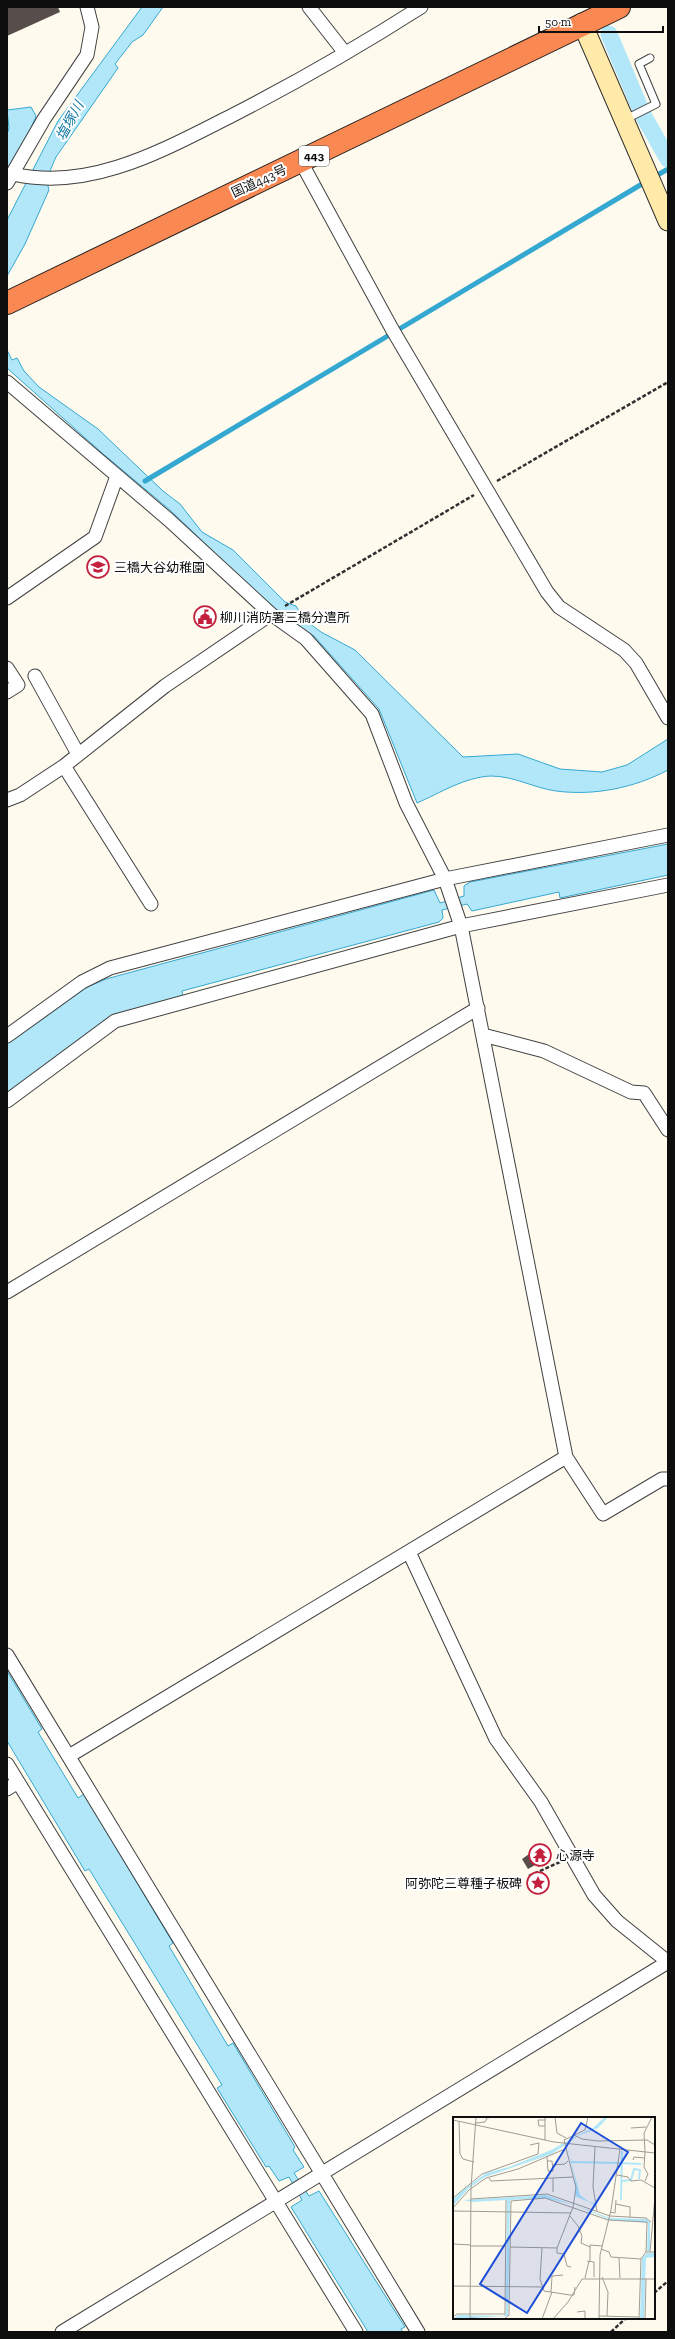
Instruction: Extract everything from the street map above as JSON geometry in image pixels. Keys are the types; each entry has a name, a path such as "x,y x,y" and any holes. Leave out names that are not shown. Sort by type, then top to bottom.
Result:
{"highway":[{"name":"国道443号","path":"7,302 301,162 474,78 582,23 620,7"}],"street":[{"path":"88,7 92,27 87,55 44,119 13,177 54,178 112,169 150,157 298,82 419,8"},
{"path":"309,7 345,53"},
{"path":"582,23 627,119 668,221"},
{"path":"301,162 392,329 486,488 559,607 624,650 636,663 668,718"},
{"path":"7,382 169,520 271,614 306,639 372,714 406,803 445,879 461,926 566,1457 603,1514 662,1479 668,1479"},
{"path":"7,598 96,538 117,476"},
{"path":"7,800 20,795 64,766 164,686 271,614"},
{"path":"7,668 18,685 7,692"},
{"path":"35,676 78,754"},
{"path":"64,766 151,904"},
{"path":"7,1036 82,982 110,968 445,879 668,835"},
{"path":"7,1101 115,1021 461,926 668,885"},
{"path":"7,1292 478,1008"},
{"path":"483,1035 544,1051 631,1092 644,1093 668,1130"},
{"path":"68,1756 566,1457"},
{"path":"62,2332 277,2201 320,2172 668,1962 617,1920 594,1895 541,1802 496,1739 409,1552"},
{"path":"7,1655 418,2332"},
{"path":"7,1764 12,1785 277,2201 356,2332"}],"lane":[{"path":"627,119 656,104 639,64 650,58"}],"path":[{"path":"271,614 668,382"},
{"path":"529,1876 571,1857"},
{"path":"655,2292 668,2281"},
{"path":"611,2332 625,2319"}],"water":[{"name":"塩塚川","path":"142,7 163,7 143,35 132,42 115,64 118,68 56,157 48,178 49,190 25,244 7,276 7,220 58,121"},
{"path":"31,107 36,116 35,119 12,168 7,169 7,134 9,128 7,110"},
{"path":"7,350 12,360 17,358 24,371 39,387 98,429 163,491 180,504 202,532 233,550 285,602 296,606 305,620 321,632 355,650 463,757 518,754 560,769 602,772 627,765 668,739 668,770 642,782 628,786 585,792 556,791 508,778 491,776 481,777 462,782 417,803 379,709 314,636 286,621 170,510 102,453 7,368"},
{"path":"668,844 668,875 560,898 559,892 472,911 467,904 442,910 443,918 439,922 182,991 183,997 113,1015 7,1093 7,1044 87,987 106,979 434,890 440,903 464,896 464,886 470,882"},
{"path":"7,1671 42,1729 38,1732 78,1798 84,1794 173,1943 169,1946 228,2046 233,2043 295,2147 293,2150 304,2167 294,2173 309,2196 319,2191 405,2327 401,2329 403,2332 368,2332 291,2207 302,2200 289,2177 279,2181 269,2166 266,2167 217,2088 222,2085 89,1869 85,1871 7,1741"}],"building":[{"path":"7,7 58,7 60,12 7,36"},
{"path":"542,1845 551,1860 538,1867 537,1864 528,1869 522,1859"}],"waterway":[{"path":"609,34 643,115 668,159"},
{"path":"654,177 668,169"},
{"path":"145,481 647,181"}],"place":[{"name":"三橋大谷幼稚園","path":"98,567"},
{"name":"柳川消防署三橋分遣所","path":"205,617"},
{"name":"心源寺","path":"540,1855"},
{"name":"阿弥陀三尊種子板碑","path":"538,1883"}]}
